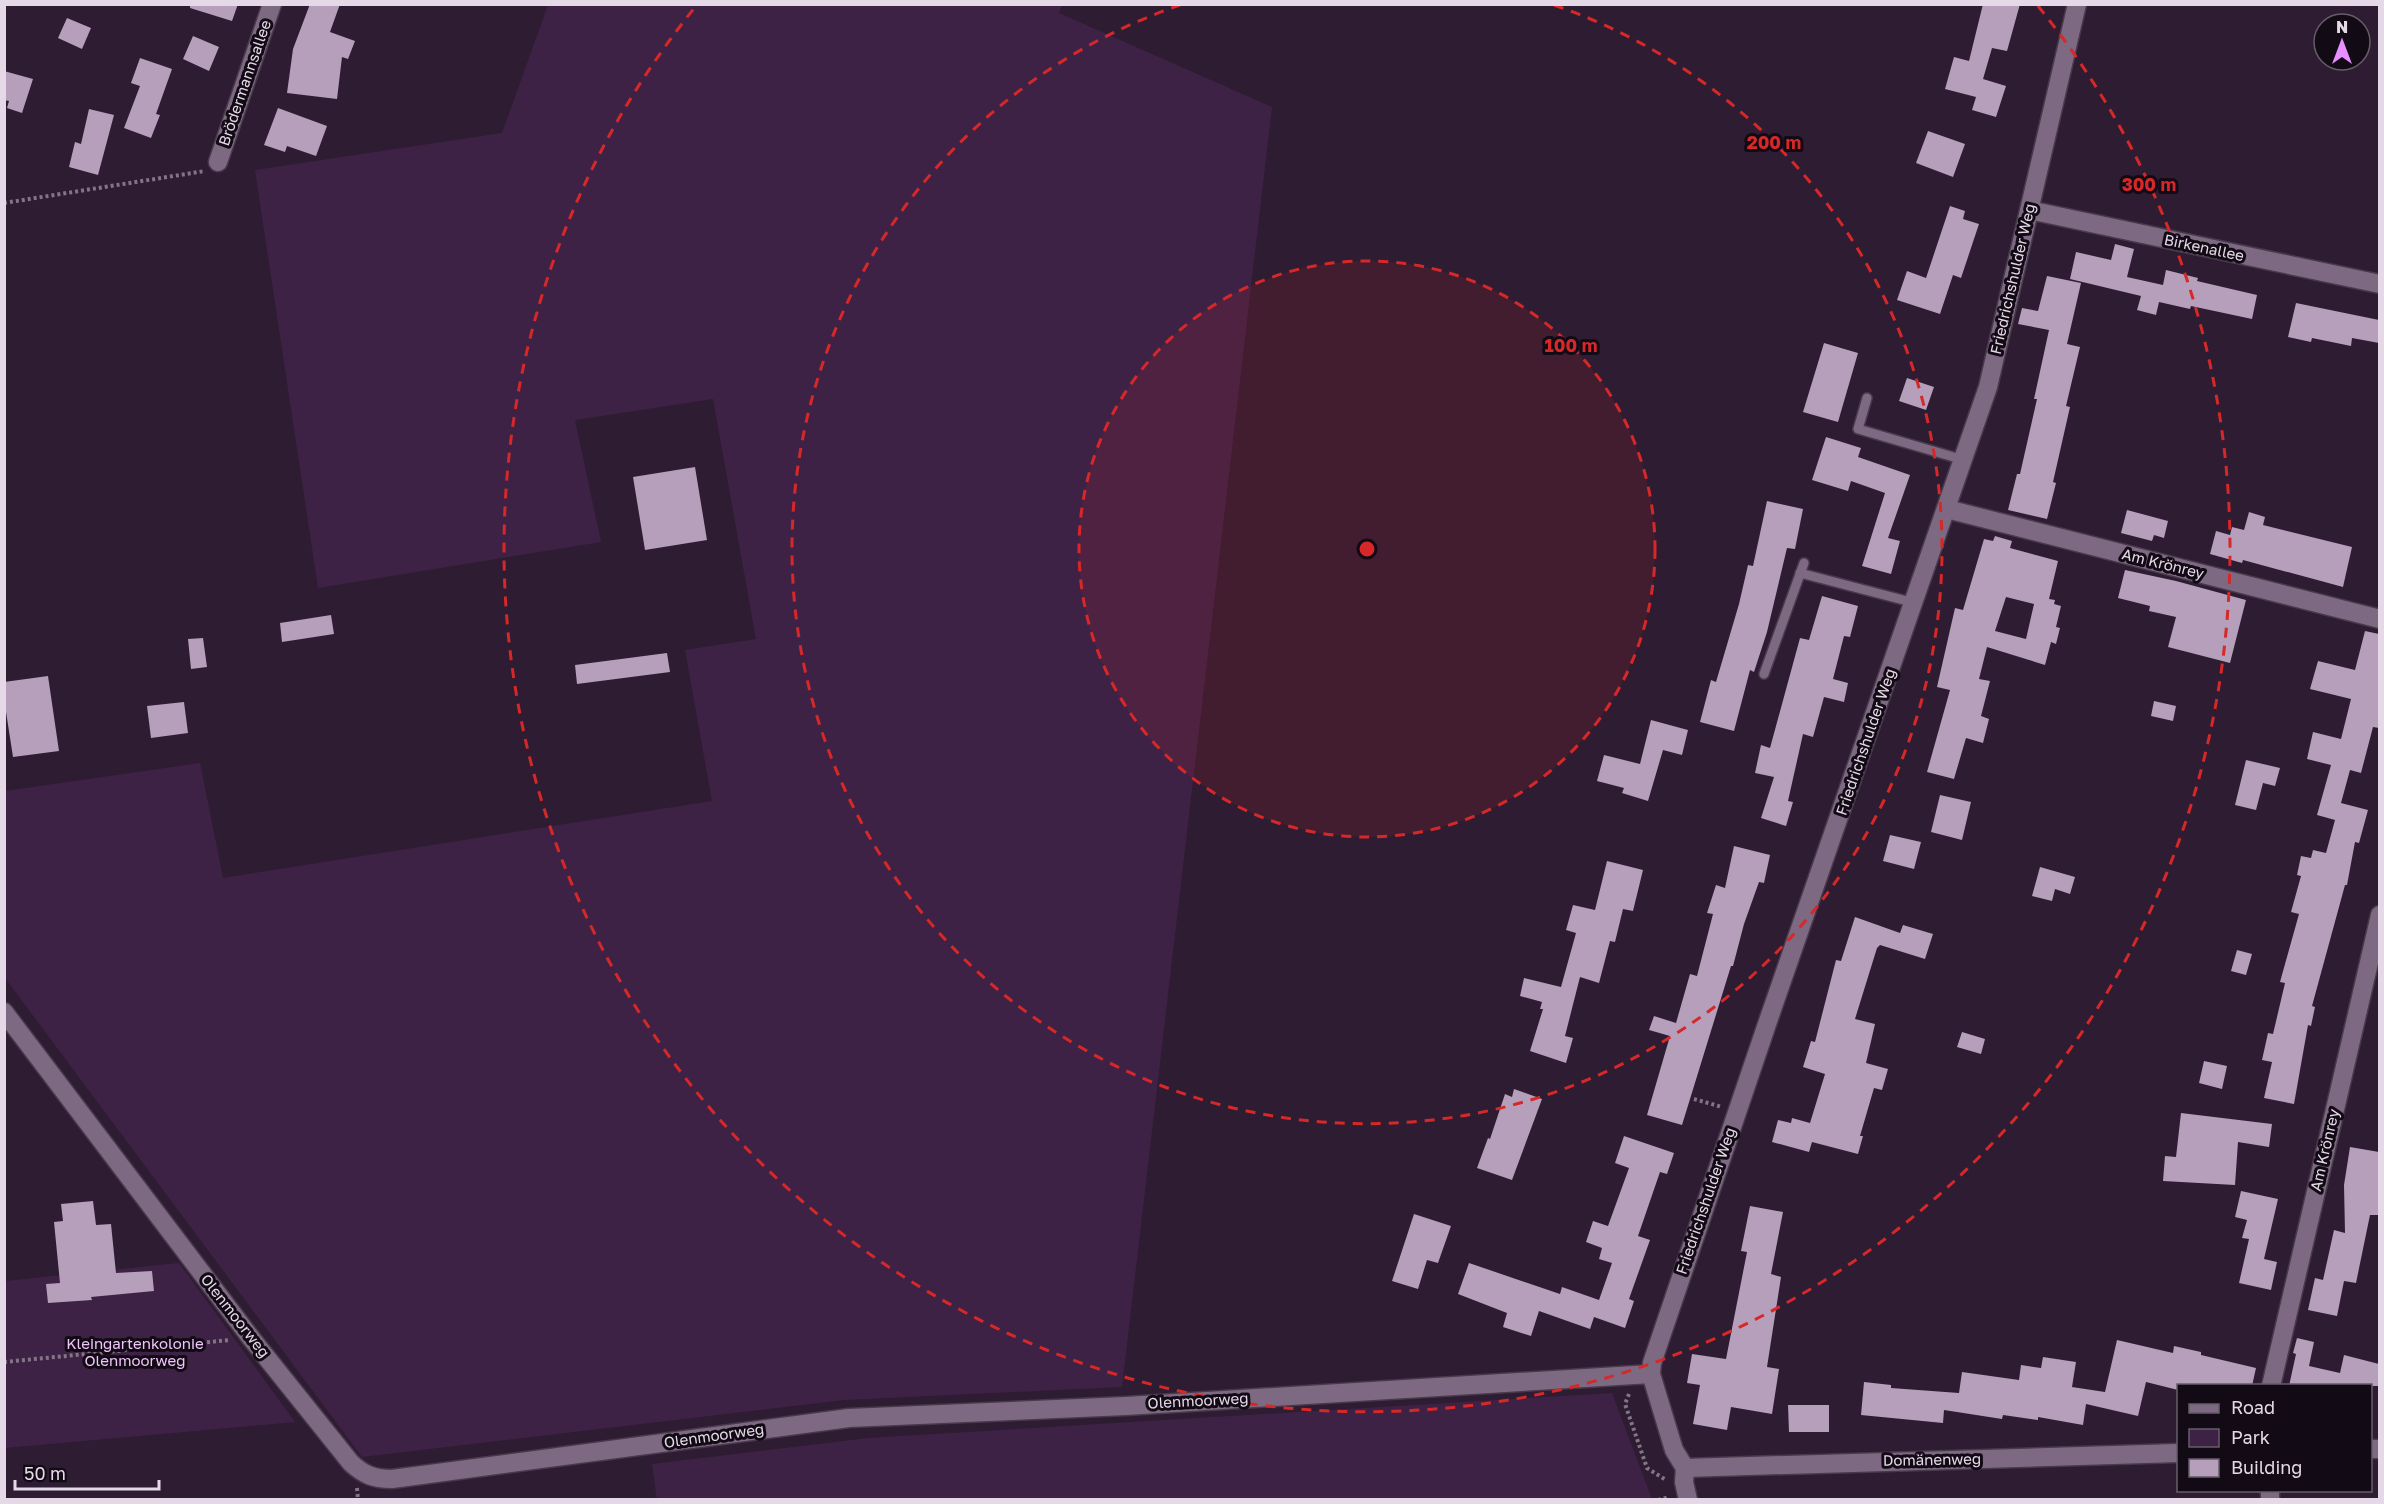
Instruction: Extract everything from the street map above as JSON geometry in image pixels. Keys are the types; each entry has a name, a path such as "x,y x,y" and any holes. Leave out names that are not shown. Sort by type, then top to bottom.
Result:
{"street":[{"name":"Brödermannsallee","path":"218,162 272,4"},
{"name":"Friedrichshulder Weg","path":"1651,1374 1652,1363 1673,1298 1988,387 2077,4"},
{"name":"Birkenallee","path":"2030,210 2379,284"},
{"name":"Am Krönrey","path":"1947,509 2379,619"},
{"name":"Am Krönrey","path":"2271,1384 2379,915"},
{"name":"Olenmoorweg","path":"4,1012 251,1338 351,1462 362,1473 375,1479 393,1479 849,1418 1126,1406 1651,1374"},
{"path":"1651,1374 1674,1450 1685,1468 1684,1482 1688,1500"},
{"name":"Domänenweg","path":"1685,1468 2177,1453"}],"lane":[{"path":"1868,398 1858,429 1964,460"},
{"path":"1764,674 1804,563"},
{"path":"1800,573 1914,603"}],"path":[{"path":"4,203 205,171 218,162"},
{"path":"1694,1099 1722,1107"},
{"path":"4,1362 251,1338"},
{"path":"1630,1389 1625,1404 1647,1468 1674,1484"}],"green space":[{"path":"548,5 1062,5 1059,13 1272,107 1122,1387 844,1400 362,1457 5,978 5,791 200,763 223,878 712,801 685,650 756,639 713,399 575,420 601,542 318,588 255,170 502,133"},
{"name":"Kleingartenkolonie Olenmoorweg","path":"179,1263 295,1422 5,1448 5,1281"},
{"path":"1612,1393 1652,1499 657,1500 652,1464 868,1438"}],"building":[{"path":"190,4 238,4 232,21 190,8"},
{"path":"310,4 340,4 330,32 355,41 348,59 342,57 337,99 287,93 293,49"},
{"path":"1983,4 2020,4 2007,51 1992,48 1983,79 2006,86 1996,117 1972,110 1976,97 1945,89 1954,57 1969,61"},
{"path":"67,18 91,28 82,49 58,38"},
{"path":"193,36 219,47 209,71 183,59"},
{"path":"140,58 172,69 156,114 160,115 151,138 124,128 140,86 131,83"},
{"path":"4,71 33,79 22,113 7,108 9,101 4,100"},
{"path":"278,108 327,126 316,156 287,146 285,152 264,145"},
{"path":"89,109 114,115 98,175 69,167 75,142 81,144"},
{"path":"1928,131 1965,144 1953,177 1916,163"},
{"path":"1950,206 1965,211 1963,219 1979,224 1961,278 1953,275 1940,314 1897,300 1907,271 1926,278"},
{"path":"2115,244 2134,249 2127,277 2163,285 2166,270 2198,278 2197,281 2257,295 2252,319 2191,306 2190,309 2159,302 2156,315 2137,310 2141,296 2070,279 2076,252 2111,260"},
{"path":"2047,276 2081,283 2067,344 2080,347 2066,406 2070,407 2047,519 2008,510 2017,474 2020,474 2037,399 2034,399 2049,330 2018,324 2022,308 2038,311"},
{"path":"2296,303 2379,320 2379,343 2352,338 2351,346 2312,338 2311,342 2288,337"},
{"path":"1824,343 1858,353 1838,422 1803,412"},
{"path":"1907,378 1934,387 1926,410 1899,401"},
{"path":"1826,437 1861,448 1858,457 1910,475 1888,538 1900,541 1891,574 1862,566 1885,493 1851,481 1848,491 1812,480"},
{"path":"695,467 707,540 645,550 633,477"},
{"path":"1767,501 1803,509 1795,549 1787,548 1767,632 1754,672 1750,670 1734,731 1700,722 1711,680 1716,682 1748,565 1753,566"},
{"path":"2127,510 2168,521 2164,538 2154,535 2152,541 2121,533"},
{"path":"2249,512 2265,517 2263,525 2352,547 2343,587 2243,560 2242,563 2210,554 2216,531 2230,535 2232,527 2244,530"},
{"path":"1995,536 2012,541 2010,548 2058,561 2049,599 2055,600 2054,604 2061,606 2056,627 2060,628 2056,644 2051,642 2045,665 1987,647 1979,679 1990,681 1981,716 1989,719 1983,743 1966,738 1954,779 1927,772 1950,690 1937,687 1955,608 1963,610 1984,539 1993,541","holes":["2006,597 2034,604 2026,639 1995,631"]},
{"path":"2125,570 2246,600 2230,663 2168,647 2176,617 2149,611 2150,606 2118,598"},
{"path":"1822,596 1858,606 1850,637 1844,636 1833,679 1848,683 1844,702 1824,697 1813,737 1803,734 1788,801 1793,802 1786,826 1761,818 1774,777 1755,773 1761,745 1770,748 1800,638 1809,640"},
{"path":"331,615 334,634 282,642 280,623"},
{"path":"2365,631 2379,634 2379,728 2373,727 2361,773 2350,770 2341,803 2368,810 2359,843 2355,842 2347,885 2345,885 2312,1006 2315,1007 2311,1026 2308,1025 2294,1104 2264,1098 2272,1062 2262,1060 2268,1033 2273,1034 2285,983 2280,982 2299,914 2291,912 2301,876 2297,875 2301,856 2311,858 2313,850 2326,853 2335,820 2317,815 2331,765 2307,759 2313,732 2341,739 2351,699 2310,689 2318,661 2355,670"},
{"path":"203,638 207,667 191,669 188,639"},
{"path":"667,653 670,672 577,684 575,665"},
{"path":"48,676 59,751 13,757 4,699 4,682"},
{"path":"2154,701 2176,706 2173,721 2151,716"},
{"path":"184,702 188,733 151,738 147,706"},
{"path":"1651,720 1688,730 1682,755 1663,750 1648,801 1622,793 1624,788 1597,781 1604,755 1640,764"},
{"path":"2246,760 2280,768 2275,786 2263,783 2256,810 2235,805"},
{"path":"1940,795 1971,802 1962,840 1931,832"},
{"path":"1890,835 1921,842 1914,869 1883,861"},
{"path":"1734,846 1770,855 1764,883 1759,882 1744,924 1733,966 1731,966 1682,1125 1647,1115 1670,1036 1649,1030 1654,1016 1676,1023 1690,974 1697,976 1713,914 1707,913 1716,885 1725,888"},
{"path":"1607,861 1643,870 1633,911 1623,909 1615,942 1610,941 1599,983 1580,977 1565,1036 1573,1038 1566,1063 1530,1051 1543,1009 1540,1009 1542,1002 1520,996 1524,978 1561,987 1576,933 1566,930 1573,905 1595,910"},
{"path":"2040,867 2075,877 2070,894 2055,889 2052,901 2032,896"},
{"path":"1855,917 1900,933 1903,925 1933,934 1925,959 1880,945 1877,948 1855,1019 1875,1024 1866,1063 1888,1069 1882,1090 1874,1088 1860,1136 1863,1136 1858,1154 1812,1142 1809,1152 1772,1142 1778,1120 1791,1123 1792,1118 1810,1123 1825,1074 1803,1067 1811,1041 1815,1042 1836,960 1841,961"},
{"path":"2237,950 2252,954 2246,975 2231,971"},
{"path":"1962,1032 1985,1039 1981,1054 1957,1047"},
{"path":"2204,1061 2227,1066 2222,1089 2199,1083"},
{"path":"1514,1089 1542,1099 1512,1180 1477,1168 1488,1138 1490,1139 1505,1094 1512,1097"},
{"path":"2181,1113 2272,1124 2269,1147 2238,1142 2235,1185 2163,1181 2165,1156 2176,1157"},
{"path":"1624,1136 1674,1153 1667,1174 1660,1172 1638,1236 1650,1240 1629,1299 1634,1301 1625,1328 1594,1317 1590,1329 1539,1311 1531,1336 1503,1327 1507,1313 1458,1294 1469,1263 1560,1294 1562,1287 1599,1300 1612,1263 1599,1259 1602,1248 1586,1242 1593,1221 1608,1226 1629,1168 1615,1163"},
{"path":"2350,1147 2379,1152 2379,1215 2370,1215 2356,1283 2344,1281 2337,1316 2308,1310 2315,1278 2323,1280 2334,1230 2345,1233 2344,1185"},
{"path":"2241,1191 2278,1199 2264,1259 2277,1262 2271,1290 2239,1283 2249,1239 2242,1238 2247,1220 2235,1217"},
{"path":"93,1201 96,1225 111,1224 116,1273 152,1271 154,1291 91,1297 92,1300 48,1303 46,1284 60,1283 54,1222 63,1221 61,1204"},
{"path":"1750,1206 1783,1212 1771,1274 1781,1277 1767,1367 1779,1369 1772,1414 1731,1407 1727,1430 1693,1424 1700,1385 1687,1383 1692,1354 1726,1359 1747,1252 1741,1251"},
{"path":"1414,1214 1451,1226 1438,1263 1427,1260 1418,1289 1392,1281"},
{"path":"2297,1338 2314,1342 2309,1366 2340,1373 2344,1355 2379,1364 2379,1386 2372,1386 2372,1384 2289,1384 2296,1354 2293,1353"},
{"path":"2117,1340 2173,1353 2174,1346 2256,1368 2252,1384 2177,1384 2177,1390 2146,1382 2138,1416 2086,1404 2083,1425 2038,1417 2038,1420 2003,1415 2002,1419 1944,1410 1943,1423 1861,1415 1864,1382 1891,1385 1891,1388 1959,1393 1962,1372 2019,1380 2021,1365 2041,1368 2043,1357 2076,1362 2072,1387 2105,1392"},
{"path":"1788,1405 1829,1405 1829,1432 1789,1432"}]}
